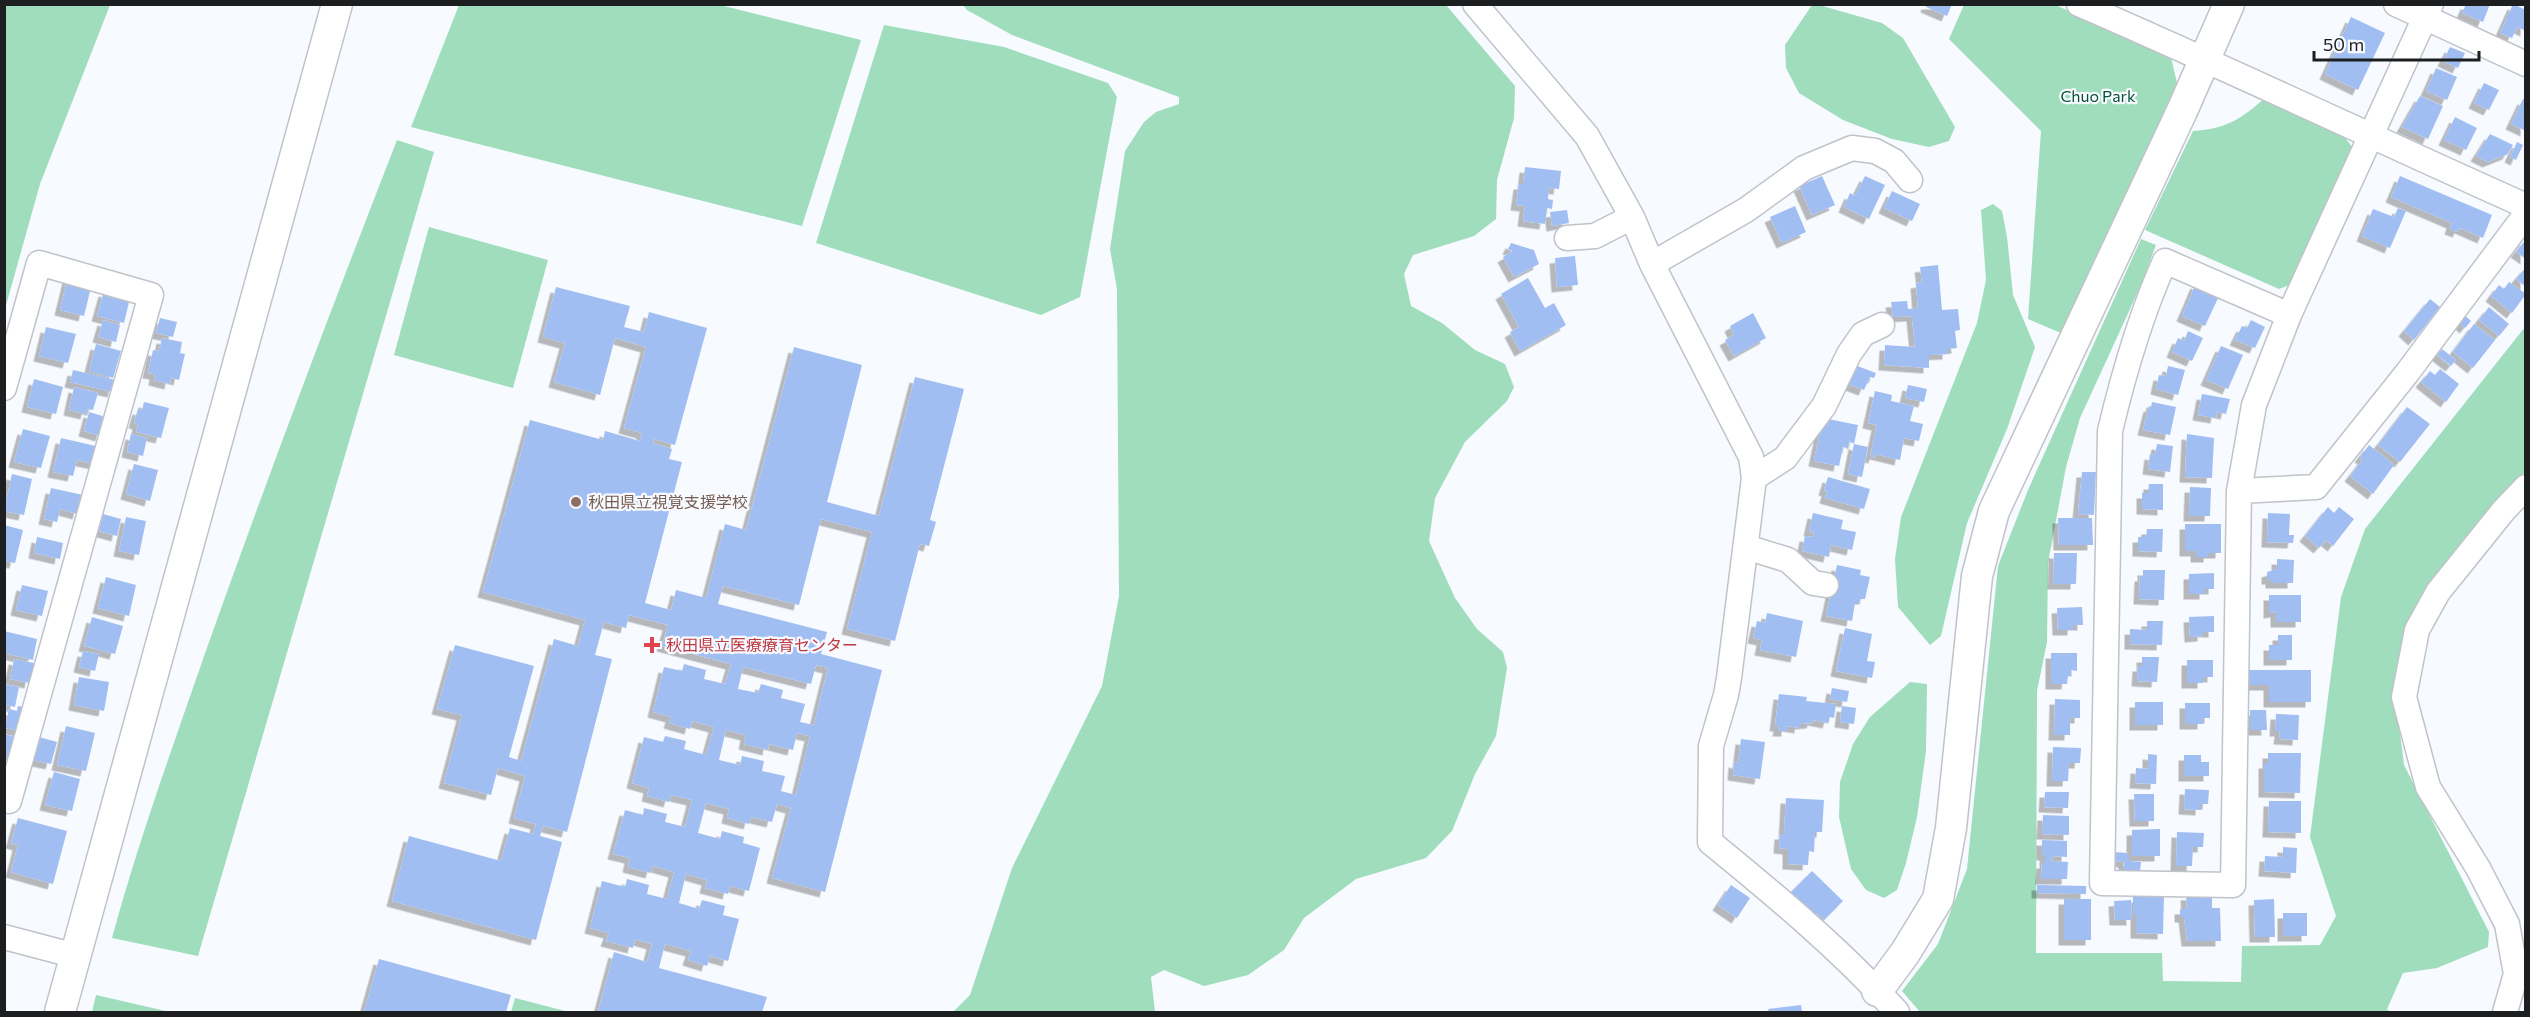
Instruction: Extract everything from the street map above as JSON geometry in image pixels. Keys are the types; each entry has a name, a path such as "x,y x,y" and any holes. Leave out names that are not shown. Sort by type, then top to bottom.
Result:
{"street":[{"path":"60,1012 337,4"},
{"path":"1474,4 1587,136 1632,217 1653,264 1751,457 1754,478 1726,695 1711,746 1710,842 1768,889 1897,1012"},
{"path":"2079,4 2526,206"},
{"path":"1877,991 1905,953 1938,899 1951,828 1977,576 1994,511 2229,4"},
{"path":"2396,4 2428,11 2526,64"},
{"path":"2289,315 2164,261 2147,301 2126,363 2110,431 2102,883 2233,885 2239,491 2254,405 2289,315 2428,11"},
{"path":"1653,264 1746,210 1804,168 1852,148 1875,151 1894,161 1910,180"},
{"path":"2239,491 2316,487 2407,373 2526,214"},
{"path":"1567,238 1595,237 1632,217"},
{"path":"4,388 39,263 151,295 9,801 4,800"},
{"path":"1754,478 1785,458 1824,406 1849,354 1863,334 1882,325"},
{"path":"2505,1012 2516,974 2506,924 2478,868 2428,787 2404,697 2417,630 2438,592 2504,510 2526,487"},
{"path":"1746,547 1788,560 1813,583 1826,585"},
{"path":"4,937 76,956"}],"green space":[{"path":"5,4 110,5 40,184 5,309"},
{"path":"459,5 720,5 861,40 802,226 411,127"},
{"path":"963,5 1446,5 1515,86 1514,118 1497,180 1496,219 1474,236 1413,255 1404,274 1411,306 1442,323 1475,350 1505,364 1514,387 1507,401 1465,442 1435,498 1429,541 1455,598 1477,629 1503,652 1507,668 1496,736 1475,774 1452,831 1426,858 1356,879 1304,918 1284,950 1248,975 1204,986 1164,970 1151,977 1155,1012 953,1012 970,995 1012,868 1102,686 1119,596 1117,289 1110,249 1125,151 1144,122 1156,112 1179,104 1179,97 1012,35 967,10"},
{"path":"1812,5 1882,23 1903,38 1955,127 1949,141 1929,147 1892,139 1843,120 1799,93 1786,68 1785,45"},
{"name":"Chuo Park","path":"1964,5 2055,5 2170,53 2177,83 2063,334 2028,319 2041,131 1949,39"},
{"path":"884,25 1004,47 1108,83 1117,97 1080,297 1041,315 816,243"},
{"path":"2265,98 2342,134 2353,148 2294,283 2279,289 2145,230 2193,131 2215,128 2232,122"},
{"path":"397,140 434,152 198,956 112,938 145,828 208,645"},
{"path":"1993,204 2002,211 2013,295 2035,347 2007,429 1967,523 1941,636 1930,645 1898,607 1895,559 1901,517 1977,323 1986,280 1981,210"},
{"path":"429,227 548,260 513,388 394,355"},
{"path":"2141,239 2156,245 2142,283 2080,418 2066,467 2048,563 2047,642 2037,691 2036,953 2162,953 2163,981 2241,982 2242,946 2320,945 2336,916 2310,837 2341,597 2365,529 2525,327 2525,472 2442,567 2405,630 2395,693 2404,765 2489,932 2488,947 2437,968 2403,973 2387,1009 2390,1012 1920,1012 1902,991 1938,944 1967,869 1998,566 2028,490"},
{"path":"1910,682 1927,684 1926,751 1917,817 1906,863 1897,890 1884,898 1866,890 1851,869 1839,817 1840,782 1853,744 1870,717"},
{"path":"96,995 170,1012 92,1012"},
{"path":"515,998 569,1012 511,1012"}],"building":[{"path":"1927,4 1952,4 1947,16 1926,7"},
{"path":"2466,4 2490,4 2483,22 2462,13"},
{"path":"2513,4 2526,10 2526,31 2517,27 2512,38 2500,33"},
{"path":"2351,17 2385,33 2358,90 2325,74"},
{"path":"2450,47 2465,53 2458,68 2443,61"},
{"path":"2436,68 2457,77 2447,100 2426,91"},
{"path":"2484,83 2499,90 2489,110 2474,103"},
{"path":"2420,96 2443,106 2428,139 2402,127"},
{"path":"2523,99 2526,100 2526,131 2511,124"},
{"path":"2455,117 2477,128 2466,150 2444,140"},
{"path":"2490,134 2513,145 2508,154 2488,162 2476,156"},
{"path":"2517,142 2523,145 2516,160 2510,157"},
{"path":"1525,167 1561,171 1559,189 1549,188 1548,199 1553,200 1552,209 1547,208 1545,224 1523,221 1525,206 1516,205 1519,184 1523,184"},
{"path":"1822,176 1835,205 1812,215 1799,186"},
{"path":"1865,176 1885,185 1869,219 1844,207 1850,193 1855,196"},
{"path":"2400,176 2492,215 2483,238 2460,228 2458,232 2450,229 2452,223 2391,197"},
{"path":"1892,191 1920,204 1912,221 1884,208"},
{"path":"1795,206 1806,232 1782,243 1770,217"},
{"path":"2398,208 2406,211 2390,248 2362,236 2373,209 2394,217"},
{"path":"1567,210 1569,223 1552,226 1550,212"},
{"path":"2526,239 2526,259 2516,252"},
{"path":"1511,243 1534,250 1539,264 1514,277 1503,257 1513,251 1508,249"},
{"path":"1575,256 1578,285 1557,287 1555,258"},
{"path":"1938,265 1942,310 1958,309 1960,330 1955,331 1957,348 1948,349 1948,354 1929,355 1929,368 1884,365 1885,345 1915,347 1912,316 1893,317 1891,302 1907,301 1908,309 1918,308 1916,283 1922,282 1920,267"},
{"path":"2526,267 2526,287 2516,279"},
{"path":"68,277 92,283 84,316 60,310"},
{"path":"1528,278 1545,308 1554,303 1566,325 1520,351 1510,332 1519,327 1501,294"},
{"path":"2509,282 2526,294 2512,313 2491,296 2499,285 2504,289"},
{"path":"2196,283 2220,294 2205,326 2182,316"},
{"path":"556,287 630,306 624,327 644,332 649,312 707,328 675,445 654,439 653,443 672,449 669,459 682,462 645,603 671,610 676,590 706,598 725,524 746,530 794,347 862,365 827,502 879,516 915,377 964,389 930,520 936,522 929,546 920,544 895,641 847,629 872,532 821,519 799,605 723,586 718,604 827,632 821,654 882,670 825,892 772,878 791,808 777,804 772,822 751,817 749,824 727,818 729,809 706,803 698,833 720,839 722,831 744,837 743,843 760,848 749,891 730,886 728,894 705,888 707,880 686,874 679,903 699,909 702,900 725,906 723,915 739,919 728,961 710,956 707,966 688,960 691,951 665,944 659,968 767,997 762,1012 598,1012 614,952 647,962 652,944 635,939 633,948 606,941 609,933 590,928 602,881 625,887 627,879 649,885 647,894 667,899 674,872 653,866 651,873 628,867 630,858 613,854 625,810 643,815 644,808 667,814 665,822 685,827 692,800 671,795 669,802 647,796 649,788 632,783 644,737 663,742 665,736 686,741 684,749 706,755 714,727 692,721 690,729 669,723 671,717 653,712 664,667 682,671 684,664 706,670 704,679 725,684 731,664 662,646 668,625 629,615 626,628 604,622 595,655 612,659 567,832 543,826 540,836 562,842 536,940 392,901 409,836 501,861 510,828 533,834 536,824 514,818 525,776 498,768 491,795 444,783 462,715 437,709 455,645 534,666 509,757 521,761 554,639 578,646 585,620 483,592 530,420 603,440 605,431 640,441 642,433 624,428 646,347 615,338 600,395 554,382 565,343 543,337","holes":["816,665 828,668 814,725 800,722 805,704 781,698 783,690 761,684 758,693 738,689 743,667 811,684","726,730 746,735 744,744 768,750 769,744 793,750 797,733 810,736 796,795 781,791 785,776 762,771 764,761 742,756 740,765 719,760"]},
{"path":"104,291 130,298 124,323 97,316"},
{"path":"2430,299 2440,307 2414,340 2404,331"},
{"path":"2489,307 2509,324 2499,336 2479,320"},
{"path":"1753,313 1766,338 1734,356 1725,340 1734,335 1730,326"},
{"path":"2462,313 2471,321 2465,328 2457,320"},
{"path":"160,318 177,322 173,337 156,333"},
{"path":"103,320 120,325 116,342 98,337"},
{"path":"2251,320 2265,327 2255,348 2235,340 2242,326 2247,328"},
{"path":"2474,324 2495,340 2473,368 2453,352"},
{"path":"46,327 76,334 68,363 39,356"},
{"path":"2188,331 2203,338 2192,361 2172,352 2178,338 2184,341"},
{"path":"162,338 182,342 180,353 185,354 179,380 171,378 170,384 154,380 155,374 148,373 153,350 159,351"},
{"path":"96,344 121,351 113,378 89,371"},
{"path":"2221,346 2243,355 2228,389 2206,380"},
{"path":"2442,349 2456,360 2451,366 2437,355"},
{"path":"1852,364 1876,373 1874,378 1870,377 1864,390 1845,383"},
{"path":"2168,366 2185,370 2178,395 2156,389 2159,375 2166,376"},
{"path":"2440,369 2459,384 2446,402 2421,382 2430,371 2435,375"},
{"path":"73,370 116,380 113,392 70,382"},
{"path":"34,379 63,387 56,414 27,407"},
{"path":"1908,385 1927,389 1924,402 1905,398"},
{"path":"74,387 98,393 93,410 87,409 86,414 69,410"},
{"path":"1875,391 1892,395 1891,401 1914,406 1910,421 1923,424 1919,441 1904,438 1900,460 1875,454 1874,458 1870,457 1877,425 1868,423"},
{"path":"2202,394 2230,399 2226,414 2217,412 2216,418 2198,415"},
{"path":"144,402 169,408 161,438 136,432 138,424 134,423 138,409 142,410"},
{"path":"2152,402 2176,407 2170,435 2143,430"},
{"path":"2407,407 2430,424 2400,462 2378,445"},
{"path":"89,412 106,417 101,436 84,431"},
{"path":"1823,418 1858,425 1854,444 1849,441 1848,448 1843,447 1839,466 1814,461"},
{"path":"23,429 50,436 41,468 14,462"},
{"path":"131,434 147,438 143,456 127,452"},
{"path":"2187,434 2214,438 2212,478 2185,477"},
{"path":"61,438 100,447 96,464 77,460 73,476 53,472"},
{"path":"1854,444 1868,447 1862,477 1848,474"},
{"path":"2157,444 2173,446 2170,472 2148,469 2150,454 2155,455"},
{"path":"2369,445 2394,465 2373,494 2350,476 2363,459 2360,457"},
{"path":"134,464 158,470 150,501 126,494"},
{"path":"2082,472 2096,472 2094,515 2078,514"},
{"path":"12,474 32,479 24,515 4,511"},
{"path":"1828,477 1870,489 1864,509 1825,498 1827,491 1824,490"},
{"path":"2149,484 2163,484 2163,510 2142,509 2142,493 2148,493"},
{"path":"2190,487 2211,488 2210,516 2189,516"},
{"path":"51,488 83,495 78,514 60,509 57,522 44,519"},
{"path":"2328,507 2334,513 2339,507 2354,519 2333,546 2326,540 2319,548 2305,536"},
{"path":"1813,513 1843,520 1841,529 1856,532 1852,550 1831,545 1829,557 1802,551 1805,536 1813,537 1814,532 1809,531"},
{"path":"2268,513 2290,514 2289,535 2294,535 2293,543 2267,542"},
{"path":"103,514 121,519 117,536 99,531"},
{"path":"126,517 146,521 139,555 119,551"},
{"path":"2058,518 2092,518 2093,545 2059,545"},
{"path":"2185,524 2221,524 2221,553 2209,553 2209,557 2196,557 2196,551 2185,551"},
{"path":"4,525 23,530 15,563 4,561"},
{"path":"2147,529 2163,529 2162,552 2138,551 2138,537 2146,537"},
{"path":"37,537 63,543 60,559 34,553"},
{"path":"2054,553 2077,553 2076,584 2053,584"},
{"path":"2277,559 2294,560 2293,583 2271,583 2271,579 2267,579 2267,572 2277,569"},
{"path":"1837,565 1861,570 1860,575 1870,577 1865,599 1860,599 1859,603 1855,603 1852,621 1826,616"},
{"path":"2143,570 2165,570 2164,600 2139,599 2140,576 2143,576"},
{"path":"2214,573 2214,589 2205,589 2205,594 2189,594 2189,574"},
{"path":"106,577 136,585 129,616 98,608"},
{"path":"22,585 48,591 42,616 16,610"},
{"path":"2269,595 2301,595 2301,622 2276,622 2276,612 2269,613"},
{"path":"2082,607 2083,625 2073,625 2073,630 2058,630 2057,608"},
{"path":"1767,613 1803,621 1796,657 1760,650 1762,640 1753,638 1757,621 1765,623"},
{"path":"2214,616 2214,632 2203,632 2203,636 2190,637 2189,617"},
{"path":"92,617 123,626 115,654 84,646"},
{"path":"2147,621 2163,621 2162,645 2130,644 2130,629 2147,630"},
{"path":"1845,628 1872,634 1867,661 1875,662 1872,678 1836,671"},
{"path":"4,631 37,639 33,660 4,653"},
{"path":"2278,635 2292,635 2292,660 2269,660 2269,645 2278,645"},
{"path":"83,651 99,654 95,671 79,667"},
{"path":"2051,653 2077,653 2077,671 2071,670 2067,684 2051,684"},
{"path":"2142,657 2159,657 2157,682 2137,681 2138,666 2142,666"},
{"path":"14,659 34,663 30,683 10,679"},
{"path":"2187,660 2213,660 2213,677 2203,677 2203,683 2187,683"},
{"path":"2247,670 2311,670 2311,702 2269,702 2269,685 2247,685"},
{"path":"79,677 109,682 104,711 74,705"},
{"path":"4,684 19,687 15,707 7,705 6,712"},
{"path":"1832,688 1849,691 1847,702 1830,699"},
{"path":"1779,694 1807,697 1806,701 1836,704 1834,718 1830,717 1828,723 1813,720 1812,723 1800,724 1800,728 1787,726 1787,731 1778,731 1779,726 1775,726"},
{"path":"2055,699 2080,700 2080,718 2070,718 2070,735 2054,735"},
{"path":"2135,702 2163,702 2163,725 2135,725"},
{"path":"2185,703 2210,703 2210,718 2203,718 2203,724 2185,724"},
{"path":"18,706 30,708 25,732 5,728 9,709 17,711"},
{"path":"1842,706 1856,708 1854,724 1840,722"},
{"path":"2250,710 2266,710 2267,730 2250,730"},
{"path":"2276,714 2299,715 2298,740 2279,739 2280,731 2275,731"},
{"path":"66,726 95,733 86,771 57,765"},
{"path":"4,734 15,737 10,761 4,760"},
{"path":"39,737 57,742 51,764 33,760"},
{"path":"1741,739 1765,742 1760,779 1733,775 1734,762 1738,763"},
{"path":"2053,747 2081,748 2080,763 2069,763 2068,781 2052,781"},
{"path":"2268,753 2301,753 2300,793 2264,792 2264,763 2268,763"},
{"path":"2148,754 2157,755 2156,784 2135,783 2136,768 2148,769"},
{"path":"2184,755 2201,755 2201,762 2209,762 2209,776 2184,776"},
{"path":"54,772 80,779 72,811 45,805"},
{"path":"2185,789 2209,790 2208,804 2201,804 2201,810 2184,809"},
{"path":"2045,792 2069,792 2068,808 2044,807"},
{"path":"2134,794 2154,794 2154,821 2135,821"},
{"path":"1786,798 1824,800 1822,832 1815,832 1814,852 1809,851 1808,865 1788,864 1788,849 1779,848 1780,834 1784,834"},
{"path":"2269,801 2301,801 2301,833 2268,832"},
{"path":"2043,815 2069,816 2069,835 2042,834"},
{"path":"18,818 67,831 53,884 11,872 18,845 11,843"},
{"path":"2160,829 2160,856 2132,856 2132,830"},
{"path":"2177,832 2204,833 2203,847 2193,847 2192,866 2176,866"},
{"path":"2042,840 2067,841 2067,857 2053,856 2052,861 2068,862 2067,879 2041,879 2042,863 2045,863 2045,855 2042,855"},
{"path":"2283,847 2297,848 2296,873 2264,871 2265,856 2283,857"},
{"path":"2112,852 2129,853 2129,861 2141,862 2140,872 2124,872 2124,862 2112,861"},
{"path":"1812,871 1843,901 1824,920 1818,914 1815,917 1790,893"},
{"path":"1731,885 1750,898 1737,918 1718,905"},
{"path":"2037,885 2086,886 2086,894 2037,893"},
{"path":"2212,894 2212,908 2220,908 2221,941 2187,941 2184,917 2180,917 2180,909 2187,909 2186,895"},
{"path":"2150,895 2164,895 2163,934 2136,933 2133,897 2149,897"},
{"path":"2064,899 2091,899 2091,940 2064,940"},
{"path":"2274,899 2275,937 2255,937 2254,900"},
{"path":"2131,900 2132,920 2115,920 2114,901"},
{"path":"2283,913 2307,913 2307,936 2283,936"},
{"path":"379,959 511,995 506,1012 364,1012"},
{"path":"1801,1005 1802,1012 1769,1012 1768,1009"}],"place":[{"name":"秋田県立視覚支援学校","path":"576,502"},
{"name":"秋田県立医療療育センター","path":"652,645"}]}
